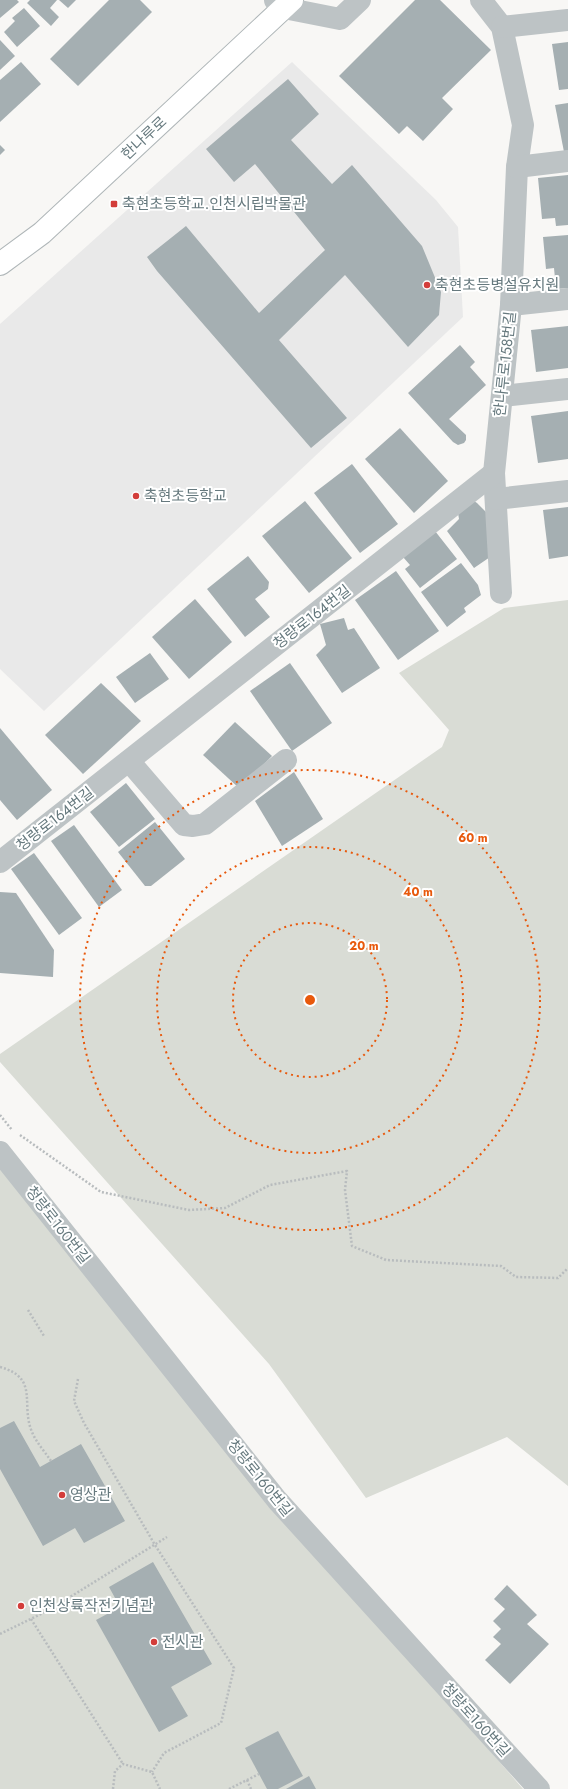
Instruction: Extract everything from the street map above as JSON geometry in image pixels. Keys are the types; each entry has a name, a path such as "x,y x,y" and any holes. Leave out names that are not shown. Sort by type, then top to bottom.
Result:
{"main road":[{"name":"한나루로","path":"0,264 42,232 284,3"}],"street":[{"path":"284,3 340,19 360,0"},
{"name":"한나루로158번길","path":"481,0 502,27 523,125 517,167 511,306 494,473 501,593"},
{"path":"502,27 568,20"},
{"path":"517,167 568,161"},
{"path":"511,306 568,299"},
{"path":"502,396 568,389"},
{"name":"청량로164번길","path":"0,862 494,473"},
{"path":"496,499 568,491"},
{"path":"129,760 184,824 193,826 205,824 286,760"},
{"name":"청량로160번길","path":"0,1152 277,1500 539,1789"}],"path":[{"path":"0,1115 11,1130 101,1192 189,1210 225,1208 270,1185 347,1171 345,1190 352,1246 386,1260 501,1266 516,1277 558,1278 568,1268"},
{"path":"28,1310 44,1336"},
{"path":"0,1367 14,1370 26,1385 28,1418 32,1432 51,1461"},
{"path":"78,1379 74,1401 77,1408 155,1545 234,1668 221,1723 164,1753 152,1772"},
{"path":"0,1634 49,1610 167,1537"},
{"path":"31,1618 123,1764 152,1772 160,1789"},
{"path":"113,1789 115,1771 123,1764"},
{"path":"229,1789 259,1774"},
{"path":"246,1780 251,1789"}],"shaded area":[{"name":"축현초등학교","path":"292,62 436,200 458,227 463,317 44,711 0,669 0,324"},
{"path":"568,600 568,1486 507,1437 366,1498 269,1364 0,1062 0,1054 442,747 449,730 399,673 504,608"},
{"path":"0,1167 196,1410 523,1789 0,1789"}],"building":[{"path":"0,0 17,0 19,2 0,18"},
{"path":"30,0 57,0 50,8 59,17 51,26 27,3"},
{"path":"59,0 76,0 68,8"},
{"path":"109,0 140,0 152,12 78,86 50,59"},
{"path":"415,0 440,0 491,50 442,98 453,109 423,141 407,126 399,134 339,76"},
{"path":"24,8 40,26 17,47 4,32 15,21 12,18"},
{"path":"0,40 15,56 0,70"},
{"path":"568,42 568,89 559,90 552,44"},
{"path":"21,62 41,84 0,122 0,80"},
{"path":"288,79 319,114 291,140 332,184 352,165 422,246 441,292 439,315 408,347 345,275 279,340 347,418 311,448 157,271 147,257 186,226 259,313 325,250 255,164 234,182 206,149"},
{"path":"568,103 568,151 564,152 555,105"},
{"path":"0,145 5,150 0,155"},
{"path":"568,175 568,225 556,226 555,218 542,219 538,178"},
{"path":"568,235 568,288 556,289 554,268 546,269 543,237"},
{"path":"568,326 568,368 536,372 531,330"},
{"path":"460,345 475,362 470,367 486,385 449,419 466,435 466,440 464,443 458,445 453,442 408,393"},
{"path":"568,411 568,459 538,463 531,416"},
{"path":"400,428 448,481 414,513 365,459"},
{"path":"352,464 398,524 360,553 314,493"},
{"path":"471,499 488,514 493,555 474,568 447,531 459,519 458,513"},
{"path":"305,501 352,558 309,593 262,536"},
{"path":"568,507 568,556 549,559 543,510"},
{"path":"435,531 457,559 420,588 405,569 410,565 403,557"},
{"path":"248,556 269,582 268,589 255,599 270,617 245,637 207,589"},
{"path":"461,563 478,585 481,595 464,608 466,612 447,627 421,592"},
{"path":"396,571 439,631 398,660 355,600"},
{"path":"195,599 232,642 189,679 152,637"},
{"path":"344,618 348,630 354,628 380,668 342,693 316,655 326,645 320,624"},
{"path":"150,653 169,679 135,703 116,677"},
{"path":"290,663 332,723 292,751 250,691"},
{"path":"101,683 141,721 83,774 45,735"},
{"path":"235,722 272,756 240,789 203,755"},
{"path":"0,728 52,790 17,820 0,800"},
{"path":"294,772 323,819 282,846 255,801"},
{"path":"126,783 155,819 119,847 90,812"},
{"path":"155,822 185,859 151,886 145,886 118,852"},
{"path":"74,825 122,890 99,907 51,841"},
{"path":"34,853 82,918 59,935 11,869"},
{"path":"0,892 16,893 54,950 53,977 0,973"},
{"name":"영상관","path":"14,1421 40,1467 81,1444 125,1521 84,1543 75,1528 43,1546 0,1469 0,1428"},
{"name":"전시관","path":"153,1562 212,1664 171,1687 188,1716 159,1732 96,1620 120,1607 109,1587"},
{"path":"507,1585 537,1615 527,1624 549,1644 510,1684 485,1660 501,1644 493,1637 501,1629 493,1621 505,1609 494,1599"},
{"path":"278,1731 303,1776 278,1789 267,1789 245,1748"},
{"path":"309,1776 316,1789 286,1789"}],"place":[{"name":"축현초등학교.인천시립박물관","path":"114,204"},
{"name":"축현초등병설유치원","path":"427,285"},
{"name":"축현초등학교","path":"136,496"},
{"name":"영상관","path":"62,1495"},
{"name":"인천상륙작전기념관","path":"21,1606"},
{"name":"전시관","path":"154,1642"}]}
